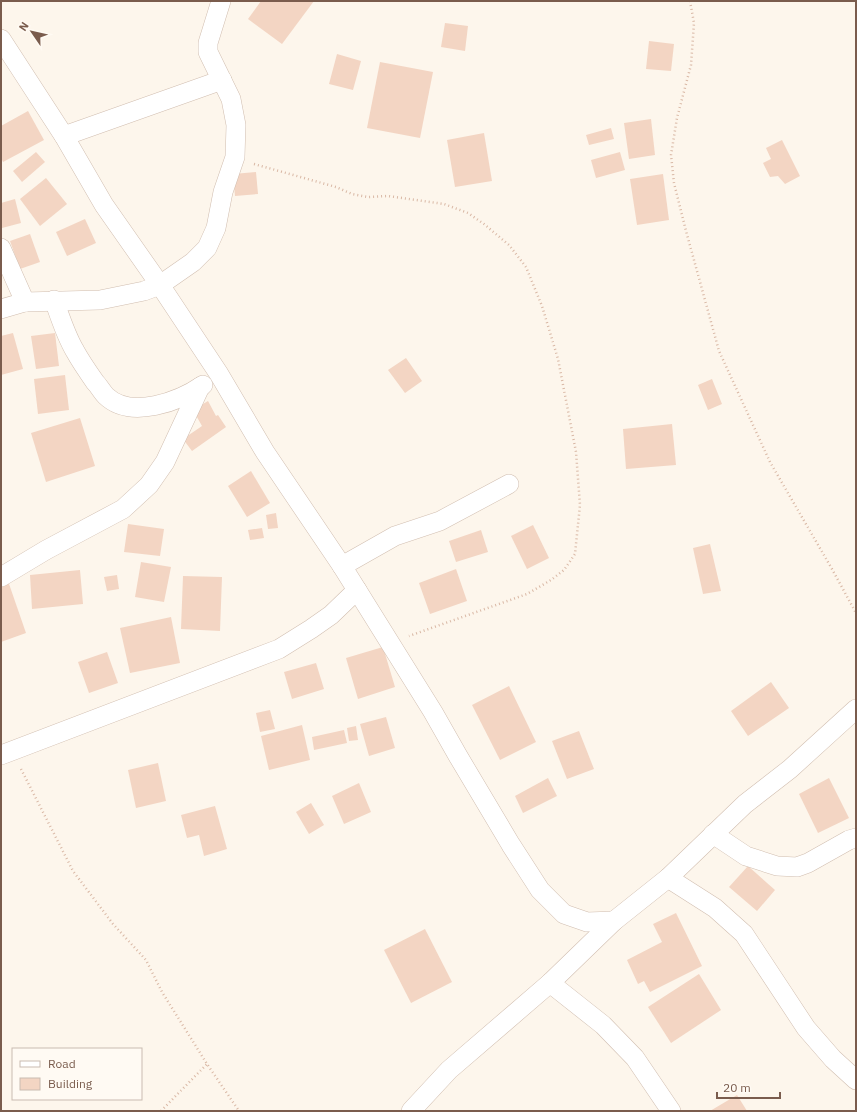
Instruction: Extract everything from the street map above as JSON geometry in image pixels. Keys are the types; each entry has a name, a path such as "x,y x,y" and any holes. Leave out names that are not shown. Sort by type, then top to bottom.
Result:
{"street":[{"path":"1,309 24,302 54,300 100,300 144,290 160,285 193,262 207,248 216,228 223,192 235,158 236,125 231,99 208,52 208,43 222,1"},
{"path":"1,39 64,136 104,205 160,285 219,374 265,452 342,566 433,712 511,845 540,890 564,914 588,922 614,921"},
{"path":"64,136 222,80"},
{"path":"1,248 24,302"},
{"path":"54,300 74,350 85,368 107,397 118,404 133,407 152,406 172,401 190,393 219,374"},
{"path":"1,577 46,550 123,509 149,485 165,462 200,386"},
{"path":"342,566 395,536 440,520 509,484"},
{"path":"7,753 279,648 331,615 357,590"},
{"path":"411,1111 449,1070 550,983 614,921 668,878 745,804 790,768 856,708"},
{"path":"713,834 746,856 777,866 797,867 808,863 849,840 856,838"},
{"path":"668,878 715,908 744,934 806,1028 833,1059 856,1080"},
{"path":"550,983 603,1026 635,1058 671,1111"}],"path":[{"path":"690,1 694,23 691,65 677,118 671,155 674,183 686,231 719,351 770,462 856,613"},
{"path":"235,158 336,187 352,194 368,198 388,196 444,204 468,213 510,245 526,267 542,306 558,359 576,452 580,505 575,554 564,570 551,580 527,594 390,643"},
{"path":"7,753 72,871 113,924 146,960 162,992 206,1064 239,1111"},
{"path":"161,1111 206,1064"}],"building":[{"path":"261,1 314,1 282,44 248,19"},
{"path":"445,23 468,26 465,51 441,47"},
{"path":"649,41 674,44 671,71 646,69"},
{"path":"337,54 361,61 353,90 329,84"},
{"path":"380,62 433,72 420,138 367,128"},
{"path":"28,111 44,140 3,162 1,158 1,126"},
{"path":"651,119 655,155 629,159 624,123"},
{"path":"611,128 614,139 589,145 586,135"},
{"path":"484,133 492,181 455,187 447,140"},
{"path":"782,140 800,176 785,184 778,176 770,177 763,163 771,159 766,148"},
{"path":"36,152 45,162 22,182 13,171"},
{"path":"620,152 625,170 596,178 591,160"},
{"path":"256,172 258,194 235,196 233,174"},
{"path":"663,174 669,220 637,225 630,179"},
{"path":"46,178 67,204 40,226 20,199"},
{"path":"15,199 21,223 2,228 1,203"},
{"path":"85,219 96,243 67,256 56,232"},
{"path":"30,234 40,262 20,269 10,241"},
{"path":"13,333 23,369 1,375 1,336"},
{"path":"55,333 59,366 36,369 31,336"},
{"path":"406,358 422,381 405,393 388,370"},
{"path":"65,375 69,410 38,414 34,379"},
{"path":"712,379 722,404 708,410 698,385"},
{"path":"208,401 216,416 218,415 226,427 192,451 183,439 202,426 193,410"},
{"path":"80,418 95,466 46,482 31,433"},
{"path":"672,424 676,465 626,469 623,429"},
{"path":"251,471 270,503 247,517 228,486"},
{"path":"276,513 278,528 268,529 266,515"},
{"path":"128,524 164,529 160,556 124,552"},
{"path":"533,525 549,558 527,569 511,536"},
{"path":"262,528 264,538 250,540 248,530"},
{"path":"481,530 488,552 456,562 449,541"},
{"path":"710,544 721,591 703,594 693,548"},
{"path":"141,562 171,567 164,602 135,597"},
{"path":"456,569 467,601 430,614 419,583"},
{"path":"80,570 83,604 32,609 30,575"},
{"path":"117,575 119,589 107,591 104,577"},
{"path":"183,576 222,577 220,631 181,629"},
{"path":"8,581 26,633 1,642 1,584"},
{"path":"171,617 180,663 130,673 120,628"},
{"path":"383,647 395,687 358,699 346,658"},
{"path":"107,652 118,683 89,693 78,662"},
{"path":"316,663 324,689 292,699 284,672"},
{"path":"771,682 789,708 748,736 731,711"},
{"path":"509,686 536,742 500,760 472,705"},
{"path":"270,710 275,729 260,732 256,713"},
{"path":"386,717 395,748 369,756 360,724"},
{"path":"302,725 310,760 269,770 261,736"},
{"path":"356,726 358,740 349,741 347,728"},
{"path":"344,730 347,743 314,750 312,737"},
{"path":"579,731 594,769 567,779 552,741"},
{"path":"158,763 166,801 136,808 128,770"},
{"path":"548,778 557,796 523,813 515,796"},
{"path":"829,778 849,818 818,833 799,794"},
{"path":"359,783 371,812 344,824 332,796"},
{"path":"311,803 324,825 309,834 296,812"},
{"path":"215,806 227,849 204,856 199,835 187,838 181,815"},
{"path":"748,866 775,890 757,911 729,887"},
{"path":"676,913 702,966 650,992 644,981 638,984 627,960 662,942 653,924"},
{"path":"425,929 452,982 411,1003 384,950"},
{"path":"699,974 721,1010 671,1043 648,1007"},
{"path":"737,1095 747,1111 710,1111"}]}
